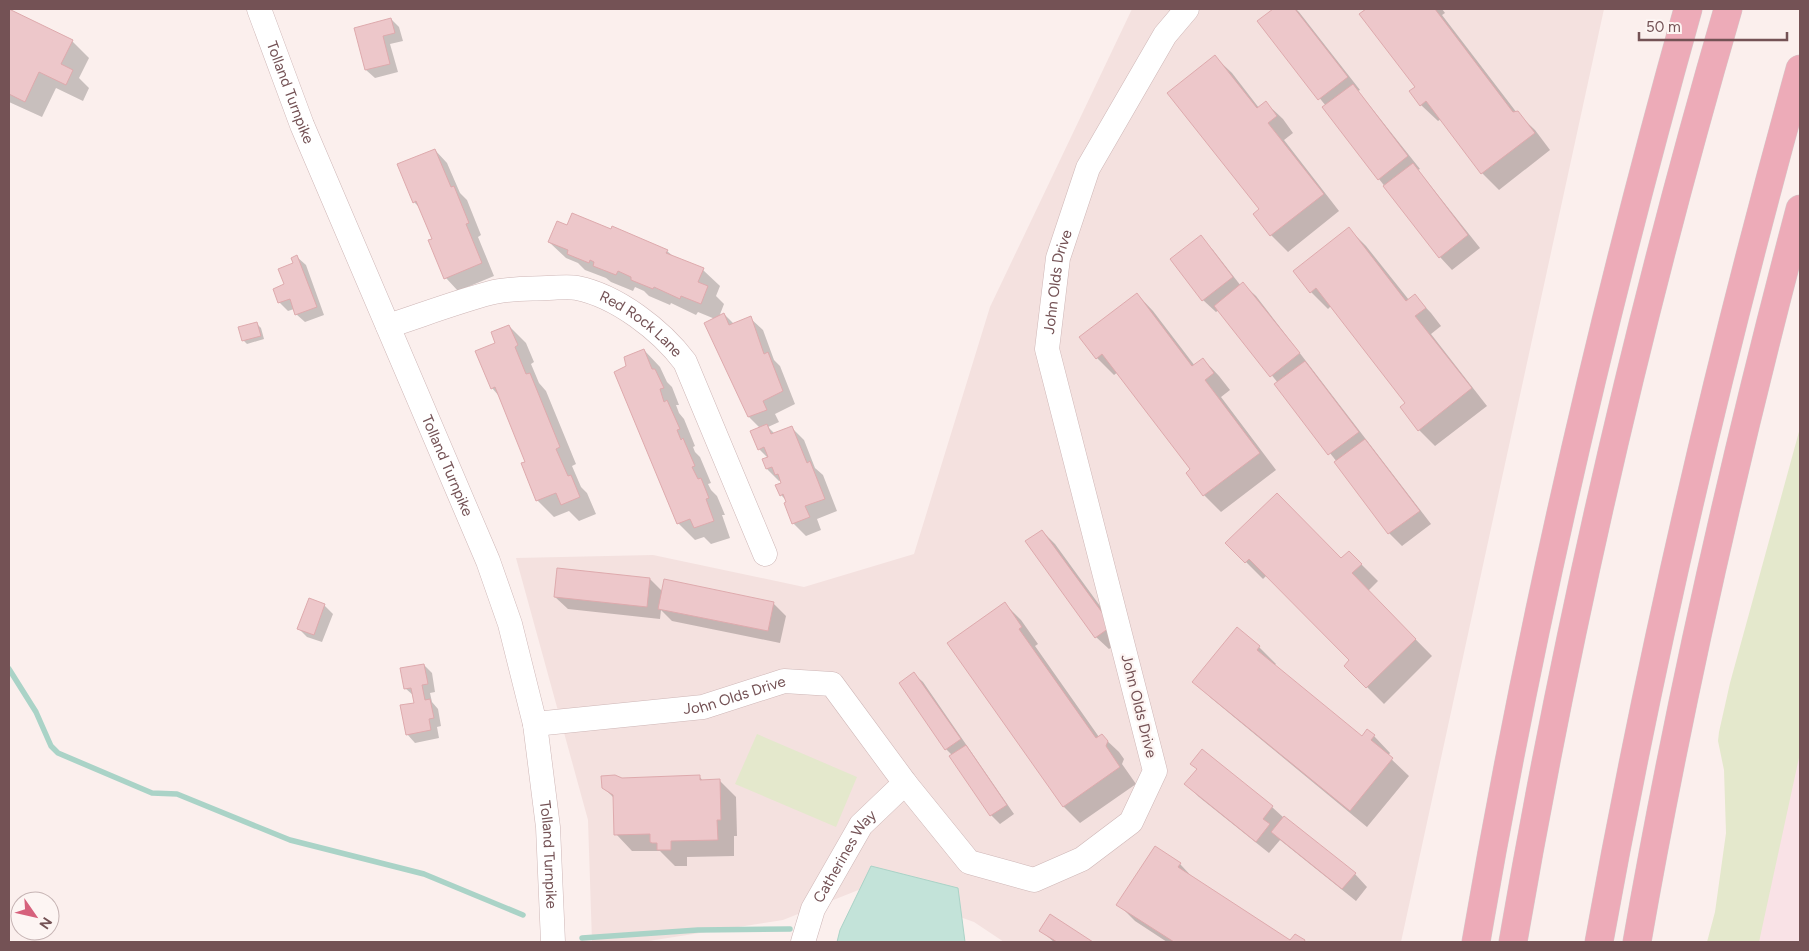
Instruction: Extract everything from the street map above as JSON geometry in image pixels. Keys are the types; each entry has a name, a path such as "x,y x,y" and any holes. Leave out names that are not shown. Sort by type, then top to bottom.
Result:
{"highway":[{"path":"1476,942 1508,760 1565,493 1636,201 1688,9"},
{"path":"1513,942 1562,686 1611,458 1662,250 1728,9"},
{"path":"1599,942 1643,714 1692,492 1746,271 1800,69"},
{"path":"1637,942 1669,774 1712,569 1759,370 1800,209"}],"street":[{"name":"Tolland Turnpike","path":"259,9 302,125 488,561 510,624 535,724 548,827 553,942"},
{"name":"John Olds Drive","path":"535,724 611,718 703,707 784,681 832,684 905,783 969,862 1034,880 1082,859 1131,822 1155,770 1047,350 1058,258 1088,168 1165,35 1187,9"},
{"name":"Red Rock Lane","path":"388,326 492,292 528,289 576,287 604,298 636,315 661,334 685,362 766,554"},
{"name":"Catherines Way","path":"803,942 813,909 861,825 905,783"}],"shaded area":[{"path":"1132,9 1604,9 1401,942 1004,942 974,922 871,885 783,920 642,942 592,942 588,820 516,558 653,555 804,587 914,554 990,307"},
{"path":"1800,428 1800,753 1759,942 1707,942 1715,912 1726,833 1724,770 1718,741 1719,732 1730,683"},
{"path":"1800,637 1800,942 1727,942"},
{"path":"757,734 857,777 836,827 735,784"},
{"path":"871,866 958,888 965,942 837,942 840,930"}],"building":[{"path":"9,9 73,40 61,64 73,70 66,85 39,72 25,102 9,94"},
{"path":"1273,9 1295,9 1348,77 1318,100 1257,21"},
{"path":"1366,9 1435,9 1513,112 1518,111 1535,133 1481,174 1426,101 1420,106 1409,91 1415,87 1359,14"},
{"path":"391,18 395,33 383,36 390,64 365,70 354,28"},
{"path":"1215,55 1257,108 1266,101 1277,116 1268,123 1324,194 1270,236 1253,214 1259,209 1167,93"},
{"path":"1353,84 1408,156 1378,180 1322,107"},
{"path":"435,149 451,187 454,186 469,223 466,224 482,263 444,279 428,240 432,239 416,201 413,203 397,164"},
{"path":"1413,163 1468,235 1439,258 1383,186"},
{"path":"572,213 611,229 612,226 668,250 666,253 704,268 698,282 708,286 701,304 681,296 680,299 654,287 653,289 631,280 631,277 618,271 616,275 593,266 594,262 590,260 589,263 567,254 568,250 548,242 557,221 567,225"},
{"path":"1349,227 1406,301 1415,294 1426,308 1415,316 1472,388 1418,431 1400,407 1405,403 1316,288 1310,293 1293,271"},
{"path":"1201,235 1233,277 1202,301 1170,259"},
{"path":"297,255 317,307 295,315 290,299 278,303 273,289 284,284 278,269 293,263 291,258"},
{"path":"1243,282 1300,353 1270,377 1214,306"},
{"path":"1137,293 1192,366 1203,358 1214,373 1205,380 1260,453 1203,496 1186,473 1190,469 1102,354 1096,359 1079,337"},
{"path":"724,313 729,325 751,316 764,354 768,352 783,391 763,401 767,410 748,417 704,323"},
{"path":"257,322 261,336 242,341 238,327"},
{"path":"509,325 518,345 515,347 526,374 530,373 560,447 556,449 568,476 571,475 580,497 561,505 556,493 536,501 521,463 525,462 495,387 491,389 475,351 495,343 491,332"},
{"path":"644,349 652,369 655,369 664,388 660,389 664,402 667,400 680,429 677,430 681,440 683,438 695,466 692,467 698,479 701,478 709,498 706,499 714,521 694,528 690,519 677,524 614,372 626,366 624,357"},
{"path":"1305,361 1359,432 1328,455 1274,384"},
{"path":"767,424 771,434 792,426 807,463 810,461 825,499 805,506 810,517 792,524 784,503 786,502 783,494 780,496 775,485 781,483 778,474 775,475 772,467 766,469 762,459 768,457 764,447 758,450 750,431"},
{"path":"1365,439 1420,511 1388,534 1334,462"},
{"path":"1277,493 1341,558 1349,551 1362,564 1352,573 1416,639 1366,688 1344,666 1349,660 1249,559 1245,563 1225,543"},
{"path":"1042,530 1112,626 1095,638 1025,541"},
{"path":"557,568 650,578 647,607 554,597"},
{"path":"664,579 774,602 768,631 658,609"},
{"path":"309,598 325,604 314,635 297,629"},
{"path":"1005,602 1022,627 1019,629 1096,738 1102,734 1108,741 1106,746 1120,767 1063,807 947,643"},
{"path":"1237,627 1260,646 1257,650 1362,736 1367,729 1375,735 1371,740 1393,758 1350,811 1192,682"},
{"path":"424,664 428,684 422,685 425,700 430,699 434,718 429,719 431,730 406,735 400,705 414,703 411,688 404,689 400,668"},
{"path":"914,672 961,739 945,750 899,683"},
{"path":"966,745 1007,805 990,816 949,756"},
{"path":"1202,749 1273,806 1263,819 1270,824 1256,842 1184,784 1197,769 1190,764"},
{"path":"615,775 622,778 700,775 700,780 720,779 721,820 717,820 718,840 671,841 671,850 657,850 657,843 650,842 650,834 614,835 613,795 602,788 601,776"},
{"path":"1284,816 1356,873 1342,889 1271,832"},
{"path":"1155,846 1181,863 1178,867 1290,940 1295,934 1305,940 1304,942 1174,942 1116,905"},
{"path":"1050,914 1093,942 1057,942 1039,931"}],"waterway":[{"path":"9,669 36,712 51,746 58,753 152,793 177,794 290,840 424,874 523,915"},
{"path":"582,938 698,930 790,929"}]}
